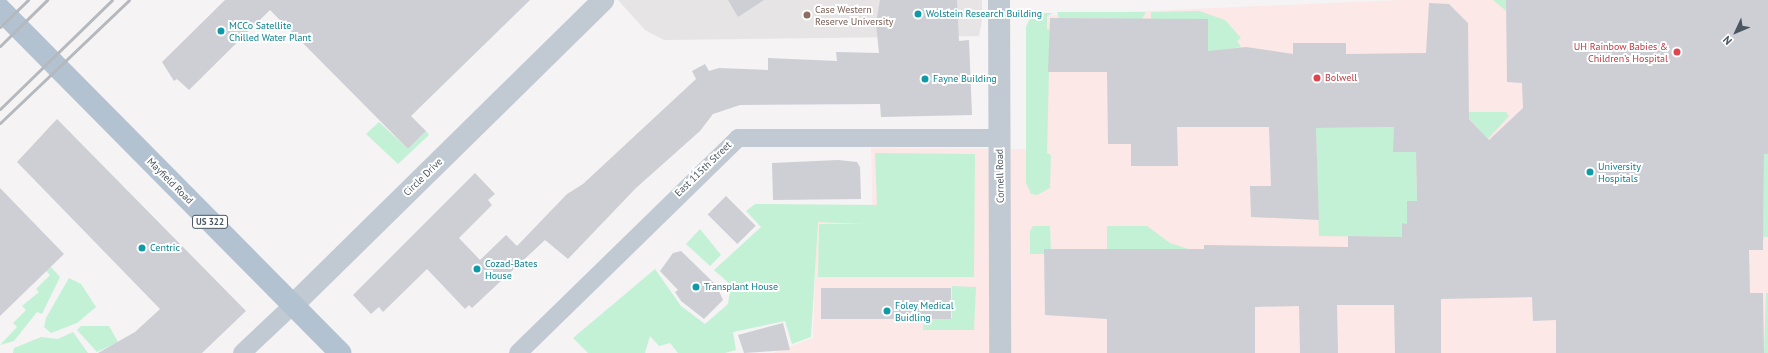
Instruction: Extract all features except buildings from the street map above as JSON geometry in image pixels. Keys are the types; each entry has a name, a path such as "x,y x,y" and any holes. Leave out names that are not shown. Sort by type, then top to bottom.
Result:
{"main road":[{"name":"Mayfield Road","path":"0,9 340,353"}],"street":[{"name":"Circle Drive","path":"242,353 603,0"},
{"name":"Cornell Road","path":"999,0 1000,353"},
{"name":"East 115th Street","path":"518,353 738,138 999,138"}],"shaded area":[{"name":"Case Western Reserve University","path":"618,0 982,0 982,21 979,36 664,40 645,30"},
{"path":"1401,0 1768,0 1768,353 773,353 813,338 817,222 873,220 871,148 1026,149 1026,26 1034,16"}],"green space":[{"path":"1493,0 1506,0 1506,11"},
{"path":"1199,11 1225,20 1241,38 1237,41 1241,47 1208,52 1207,19 1151,19 1151,12"},
{"path":"1057,12 1146,12 1142,19 1059,18"},
{"path":"1042,13 1053,13 1047,16 1047,29 1050,30 1047,153 1051,155 1050,188 1037,195 1031,194 1026,183 1026,27 1029,20"},
{"path":"1463,112 1506,112 1509,116 1488,139"},
{"path":"379,122 408,149 426,131 429,135 398,164 366,134"},
{"path":"1394,127 1394,152 1416,152 1417,201 1407,201 1407,224 1402,223 1402,237 1319,236 1316,128"},
{"path":"875,153 975,154 974,277 818,277 819,224 862,224 818,222 811,337 792,344 785,321 733,332 736,350 725,353 678,353 670,343 659,346 650,336 645,353 588,353 573,338 655,269 681,306 705,324 728,304 731,285 714,270 761,227 746,211 755,204 877,205"},
{"path":"1764,154 1768,154 1768,237 1763,237"},
{"path":"1033,226 1050,226 1051,249 1044,254 1030,254 1030,231"},
{"path":"1107,226 1147,226 1170,243 1188,249 1107,249"},
{"path":"700,229 721,255 710,266 686,244"},
{"path":"51,267 60,277 42,314 37,312 14,341 0,345 17,327 13,323 26,310 22,306 39,292 36,289 50,275 46,271"},
{"path":"69,278 81,284 96,307 77,323 51,333 44,327 46,318"},
{"path":"952,286 976,287 974,330 923,330 924,318 952,318"},
{"path":"1766,293 1768,293 1768,353 1764,353"},
{"path":"81,326 109,326 118,342 97,352 77,330"},
{"path":"73,332 88,353 13,353 14,348 41,337 58,339"}],"railway":[{"path":"0,27 28,0"},
{"path":"0,46 47,0"},
{"path":"0,109 112,0"},
{"path":"0,123 129,0"}],"place":[{"name":"Wolstein Research Building","path":"918,14"},
{"name":"Case Western Reserve University","path":"807,15"},
{"name":"MCCo Satellite Chilled Water Plant","path":"221,31"},
{"name":"UH Rainbow Babies & Children’s Hospital","path":"1677,52"},
{"name":"Bolwell","path":"1317,78"},
{"name":"Fayne Building","path":"925,79"},
{"name":"University Hospitals","path":"1590,172"},
{"name":"Centric","path":"142,248"},
{"name":"Cozad-Bates House","path":"477,269"},
{"name":"Transplant House","path":"696,287"},
{"name":"Foley Medical Buidling","path":"887,311"}]}
